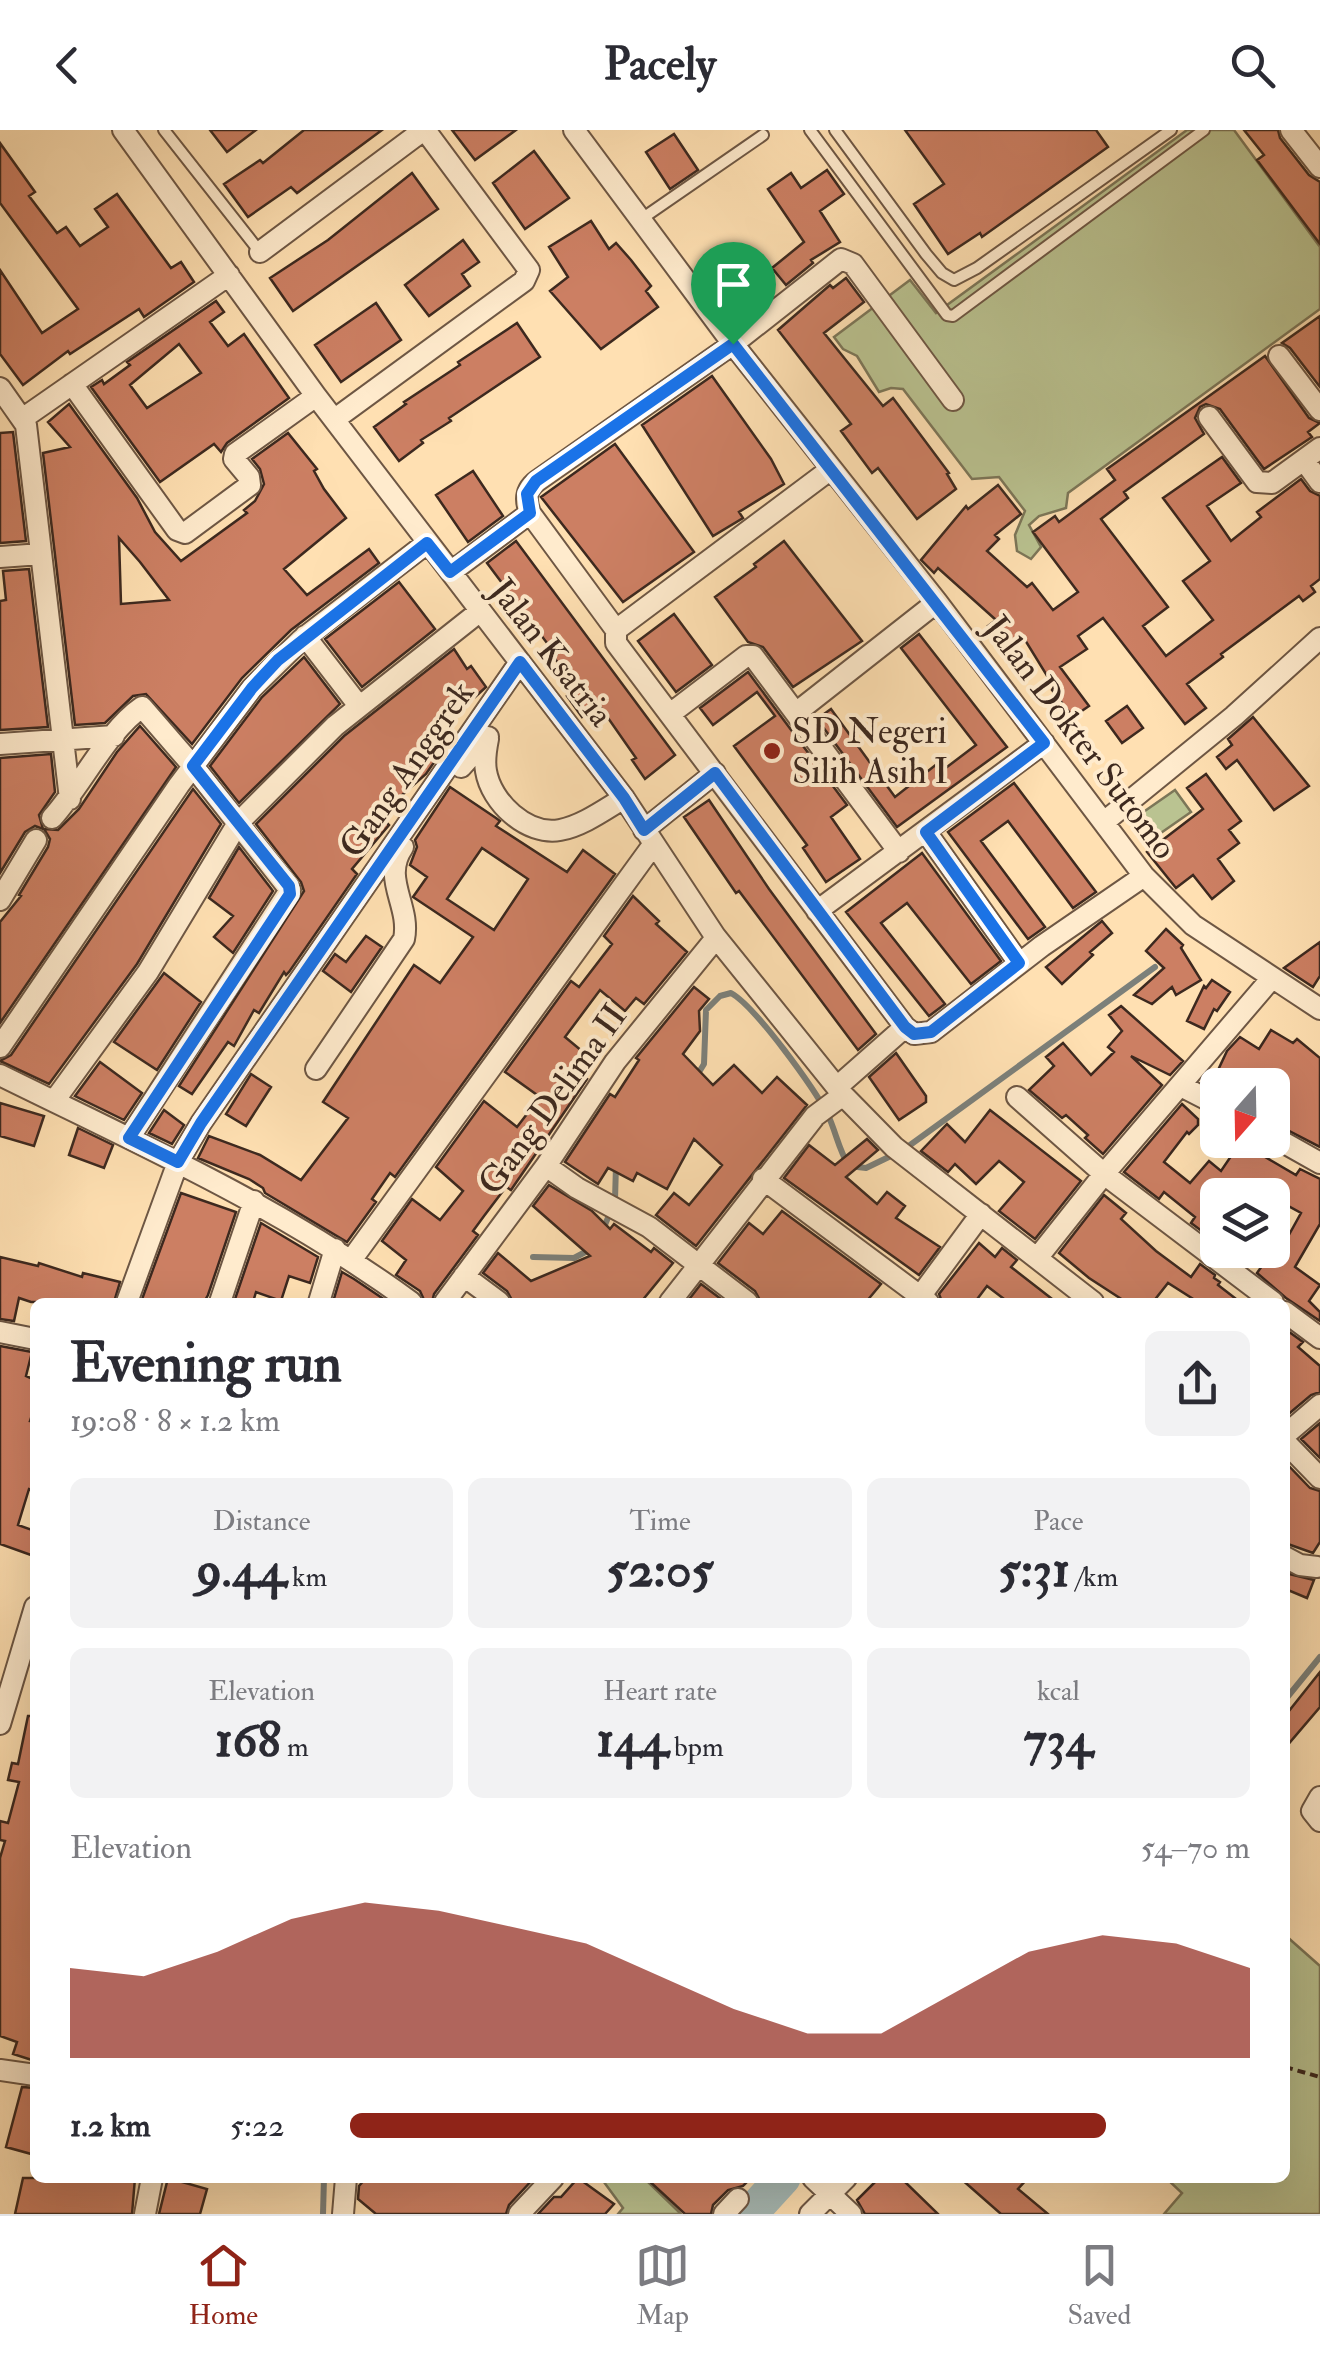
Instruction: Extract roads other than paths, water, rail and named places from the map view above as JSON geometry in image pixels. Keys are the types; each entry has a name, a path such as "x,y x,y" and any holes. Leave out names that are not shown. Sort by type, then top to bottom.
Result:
{"street":[{"name":"Jalan Ksatria","path":"123,130 316,396 624,798 716,938 831,1101 1088,1298"},
{"name":"Jalan Dokter Sutomo","path":"574,130 733,344 937,602 1144,876 1193,925 1272,978 1301,988 1320,1009"},
{"path":"1291,130 1320,168"},
{"path":"260,252 420,132 428,134 529,270 524,281 334,418"},
{"path":"953,400 848,260 837,261 733,344 536,481 527,494 530,513 616,630 616,643 817,912 914,1034 931,1032 1019,963 1144,876"},
{"path":"22,419 229,275"},
{"path":"1279,356 1320,410"},
{"path":"72,384 177,530 184,533 250,485 235,454 316,396"},
{"path":"0,388 26,425 70,799"},
{"path":"1209,418 1258,482 1272,483 1312,454 1320,482"},
{"path":"616,630 831,469"},
{"path":"450,572 530,513"},
{"path":"0,1048 193,766 252,688 305,636 427,543"},
{"path":"0,557 41,554"},
{"path":"798,712 937,602"},
{"path":"54,1101 148,972 238,823 359,706 479,612"},
{"path":"305,636 359,706"},
{"path":"1104,822 1234,716 1320,638"},
{"path":"670,714 750,655 798,712 898,852"},
{"path":"524,668 488,737 485,762 489,782 510,811 533,828 566,829 624,798"},
{"name":"Gang Anggrek","path":"128,1298 178,1162 201,1123 524,668"},
{"path":"52,818 114,736 142,706 289,886 290,894 129,1138"},
{"path":"0,744 114,736"},
{"path":"316,1069 404,939 394,860 448,782 488,737"},
{"path":"817,912 1044,743"},
{"path":"321,1298 344,1254 649,838 715,773"},
{"path":"926,832 1019,963"},
{"path":"0,900 36,840"},
{"name":"Gang Delima II","path":"448,1298 546,1166 615,1062 716,938"},
{"path":"1038,1258 1104,1174 1272,978"},
{"path":"673,1298 763,1179 831,1101 905,1027"},
{"path":"0,1076 254,1200 344,1254 405,1298"},
{"path":"1182,1086 1200,1096"},
{"path":"1017,1097 1104,1174 1268,1298"},
{"path":"1290,1146 1320,1163"},
{"path":"546,1166 649,1227 742,1298"},
{"path":"763,1179 917,1298"},
{"path":"221,1298 254,1200"},
{"path":"923,1298 981,1214"},
{"path":"464,1276 494,1298"},
{"path":"1290,1316 1320,1338"},
{"path":"0,1332 30,1338"},
{"path":"1290,1433 1320,1404"},
{"path":"1290,1444 1320,1478"},
{"path":"1290,1559 1300,1566 1317,1567"},
{"path":"0,1724 30,1624"},
{"path":"1320,1797 1312,1811 1320,1822"},
{"path":"0,2070 30,2074"},
{"path":"145,2214 151,2183"},
{"path":"343,2214 346,2183"},
{"path":"519,2214 549,2183"},
{"path":"818,2183 850,2214"},
{"path":"810,2214 841,2183"}],"lane":[{"path":"164,130 260,252"},
{"path":"810,130 947,315 953,316 1204,130"},
{"path":"835,130 926,254 942,274 954,280 993,257 1171,130"},
{"path":"640,220 763,136"}],"waterway":[{"path":"906,1148 1155,967"},
{"path":"696,1077 704,1064 706,1010 720,996 731,993 769,1031 810,1087 828,1115 849,1166 866,1168 895,1154"},
{"path":"603,1230 615,1200 616,1165"},
{"path":"533,1257 574,1258 591,1249"},
{"path":"1290,1694 1320,1657"},
{"path":"323,2214 324,2183"},
{"path":"750,2214 778,2183"}],"place":[{"name":"SD Negeri Silih Asih I","path":"772,751"}]}
